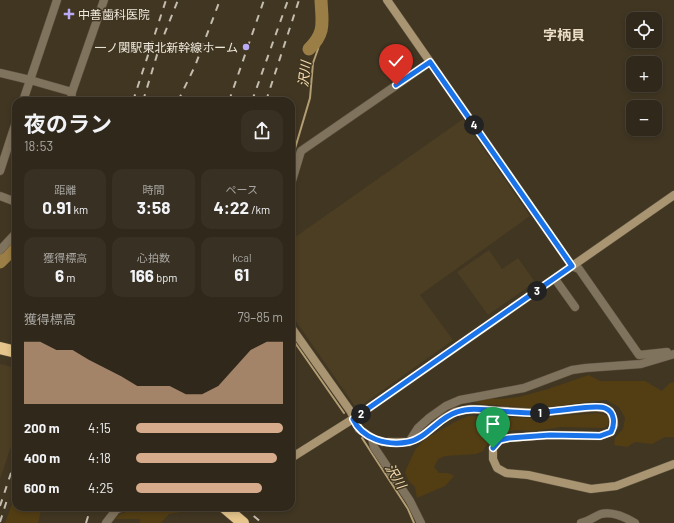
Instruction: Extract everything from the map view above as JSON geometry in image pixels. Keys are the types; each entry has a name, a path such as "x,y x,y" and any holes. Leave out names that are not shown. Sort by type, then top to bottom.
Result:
{"highway":[{"path":"0,348 12,351"},
{"path":"0,357 12,359"},
{"path":"225,511 233,523"},
{"path":"227,511 243,523"}],"street":[{"path":"24,97 57,0"},
{"path":"71,97 104,0"},
{"path":"387,0 572,266 579,269 639,355 674,351"},
{"path":"295,171 301,151 430,62"},
{"path":"0,73 72,92"},
{"path":"0,171 12,134"},
{"path":"295,455 353,419 674,195"},
{"path":"0,196 12,200"},
{"path":"0,250 12,237"},
{"path":"555,279 575,307"},
{"path":"295,333 351,412 359,429 372,438 383,442 409,442 423,435 443,419 456,412 470,409 538,413 593,407 604,408 610,411 614,425 611,432 600,436 550,435 500,440 493,448 492,459 497,468 506,473 528,475 591,489 616,486 674,464"},
{"path":"409,442 418,428 429,418 446,406 460,400 524,388 572,370 642,364 674,354"},
{"path":"372,438 374,447 410,501 421,523"},
{"path":"106,523 115,511"},
{"path":"581,523 589,522 601,514 616,514 635,523"}],"shaded area":[{"path":"463,119 530,216 420,295 453,340 362,405 354,405 295,320 295,237"},
{"path":"489,250 502,269 518,258 535,282 488,315 457,272"},
{"path":"0,364 12,367 12,444 0,479"},
{"path":"589,375 600,381 645,381 662,391 670,383 674,382 674,437 665,437 652,444 635,442 627,447 614,445 615,438 623,429 625,418 619,407 606,400 532,408 473,402 476,399 502,399 519,397"},
{"path":"598,413 606,415 609,419 608,425 604,428 561,427 533,431 516,430 491,438 483,451 476,454 445,456 438,459 434,467 439,473 448,473 454,476 445,486 417,498 415,487 408,480 405,472 415,450 425,439 468,416 531,418"},
{"path":"12,504 12,511 41,511 38,523 5,523"},
{"path":"128,511 181,511 169,514 161,523 140,523 140,519 115,519 119,515"}],"waterway":[{"path":"309,49 321,32 321,0"},
{"name":"沢川","path":"295,149 310,98 313,63 321,34"},
{"path":"0,262 12,250"},
{"name":"沢川","path":"295,343 344,413"},
{"name":"沢川","path":"362,438 408,509 414,523"}],"railway":[{"path":"134,97 166,0"},
{"path":"144,97 160,45 178,0"},
{"path":"180,97 195,66 220,0"},
{"path":"230,97 264,0"},
{"path":"253,97 288,0"},
{"path":"267,97 299,0"},
{"path":"0,506 12,470"},
{"path":"0,522 7,500"},
{"path":"86,523 90,511"},
{"path":"248,511 262,523"}],"place":[{"name":"中善歯科医院","path":"69,14"},
{"name":"一ノ関駅東北新幹線ホーム","path":"246,47"}],"district":[{"name":"字柄貝","path":"564,34"}],"route":[{"path":"396,85 430,62 572,266 353,419 359,429 372,438 383,442 409,442 423,435 443,419 456,412 470,409 538,413 593,407 604,408 610,411 613,418 614,425 611,432 600,436 550,435 509,438 500,440 493,448"}]}
